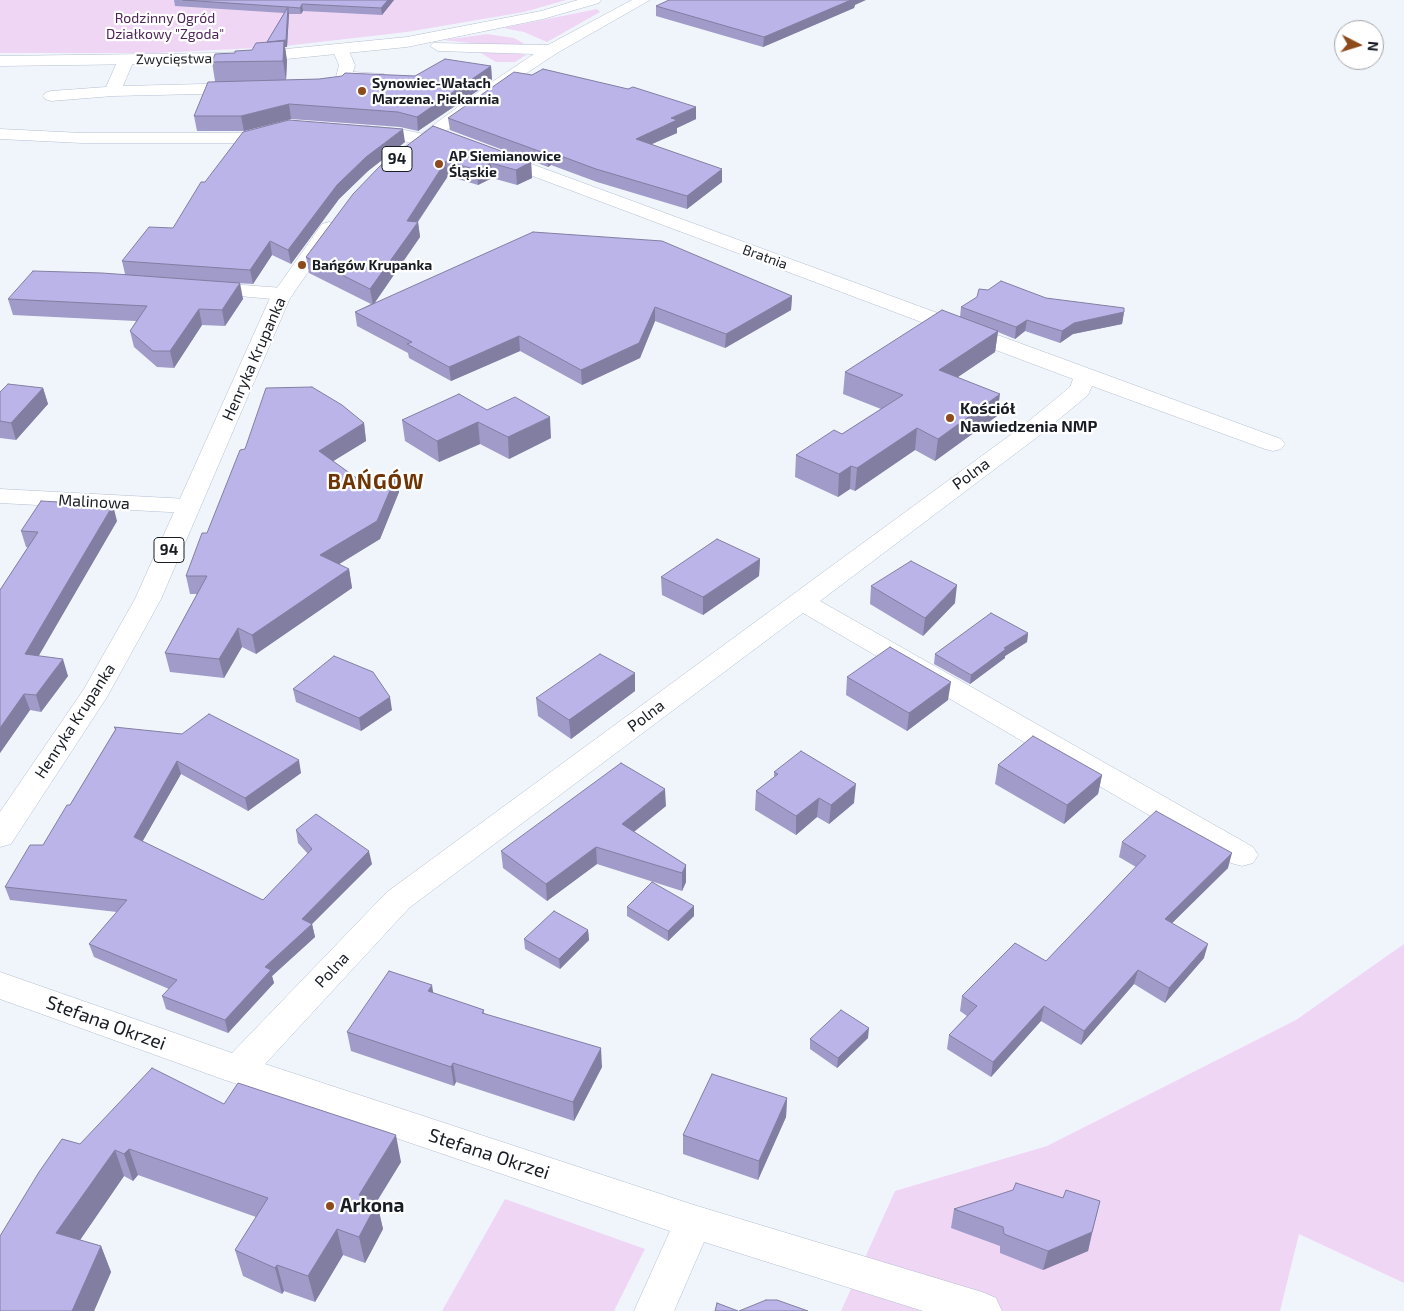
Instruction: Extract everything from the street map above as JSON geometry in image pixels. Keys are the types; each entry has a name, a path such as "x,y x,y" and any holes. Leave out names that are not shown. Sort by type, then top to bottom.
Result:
{"street":[{"name":"Zwycięstwa","path":"0,61 276,56 408,42 543,15 594,0"},
{"name":"94","path":"395,160 427,135 491,73 551,50 643,0"},
{"name":"Zwycięstwa","path":"465,31 519,35 551,50"},
{"name":"Zwycięstwa","path":"408,42 453,48 551,50"},
{"name":"Zwycięstwa","path":"453,48 491,73"},
{"path":"328,85 336,84 344,77 347,65 340,49"},
{"path":"113,91 126,60"},
{"path":"344,77 397,77"},
{"path":"51,96 96,94 113,91 259,88"},
{"path":"0,134 82,138 244,138 291,126"},
{"path":"355,130 427,135 451,140"},
{"name":"Bratnia","path":"476,149 1082,383 1273,444"},
{"name":"Henryka Krupanka","path":"0,836 102,682 148,599 283,294 312,250 341,212"},
{"path":"180,286 283,294"},
{"name":"Polna","path":"238,1070 398,900 1032,430 1082,383"},
{"name":"Malinowa","path":"0,496 188,506"},
{"path":"801,601 1242,855"},
{"name":"Stefana Okrzei","path":"0,985 238,1070 694,1222 982,1311"},
{"path":"654,1311 694,1222"}],"green space":[{"name":"Rodzinny Ogród Działkowy \"Zgoda\"","path":"0,0 566,0 524,12 407,32 276,47 155,53 0,53"},
{"path":"597,9 600,12 547,42 524,32 503,28"},
{"path":"487,34 514,38 530,47 505,47 443,40"},
{"path":"479,52 526,55 515,62 496,62"},
{"path":"1404,944 1404,1283 1299,1234 1280,1311 841,1311 895,1191 1047,1146 1296,1020"},
{"path":"505,1199 645,1249 614,1311 442,1311"}],"building":[{"path":"183,0 388,0 381,8 302,4 300,8"},
{"path":"669,0 851,0 764,37 656,6"},
{"path":"288,7 286,40 267,42"},
{"path":"284,41 283,61 212,62 215,54 252,50 256,43"},
{"path":"445,59 491,66 417,117 398,112 289,104 241,116 194,116 208,82 319,79 342,76 345,73 415,76"},
{"path":"543,69 628,89 633,87 696,107 671,118 677,120 636,139 722,169 687,196 596,169 550,152 547,154 448,118 514,72 532,75"},
{"path":"289,120 403,129 366,157 337,185 288,250 270,241 250,270 122,261 149,227 173,228 201,182 205,182 243,132"},
{"path":"433,126 531,162 516,170 491,163 477,170 446,161 407,221 418,222 370,289 306,257 353,194 380,166"},
{"path":"533,232 662,241 792,296 726,334 655,307 639,343 581,370 519,336 449,367 407,344 412,342 355,312"},
{"path":"33,271 102,273 240,283 222,310 199,309 170,351 153,351 130,331 147,306 8,299"},
{"path":"1001,281 1046,298 1124,308 1124,312 1074,323 1062,331 1027,320 1016,327 961,307 977,297 979,289 988,290"},
{"path":"942,310 998,331 939,370 1000,394 938,439 917,428 857,468 851,466 839,474 796,455 834,430 842,434 903,395 845,372"},
{"path":"8,384 43,388 11,423 0,421 0,392"},
{"path":"312,387 342,405 364,423 319,451 369,487 397,474 377,521 320,555 349,569 252,635 238,628 219,659 165,653 207,576 186,576 202,533 207,533 240,450 245,449 266,388"},
{"path":"459,394 487,410 515,397 550,417 508,437 478,422 437,441 402,420"},
{"path":"41,501 113,505 25,654 63,659 36,695 24,694 0,728 0,590 38,532 21,531"},
{"path":"717,539 760,559 703,597 661,577"},
{"path":"911,561 957,585 925,618 871,586"},
{"path":"991,613 1028,633 1004,648 1006,649 971,675 935,654"},
{"path":"890,647 951,682 909,713 847,677"},
{"path":"600,654 635,673 569,720 536,698"},
{"path":"334,656 373,672 390,697 359,718 293,689"},
{"path":"209,714 299,760 245,798 177,761 134,837 263,900 312,849 296,830 316,814 369,851 302,919 312,924 265,967 271,970 225,1020 162,996 177,980 89,944 127,900 5,887 30,845 43,845 67,805 70,805 116,729 114,727 182,734"},
{"path":"1033,736 1102,775 1067,805 998,765"},
{"path":"801,751 856,784 831,805 819,798 796,816 756,791 778,774 774,772"},
{"path":"621,763 665,789 622,824 686,865 682,873 596,847 546,884 501,851"},
{"path":"1156,811 1232,853 1165,919 1208,944 1169,988 1138,970 1084,1031 1044,1006 993,1062 949,1035 977,1006 962,996 1015,943 1046,961 1146,856 1122,842"},
{"path":"652,882 694,906 668,931 627,907"},
{"path":"554,911 588,930 559,959 524,939"},
{"path":"389,971 432,985 428,991 484,1010 482,1013 601,1048 573,1102 453,1063 451,1067 347,1032"},
{"path":"841,1010 869,1028 838,1058 810,1039"},
{"path":"152,1068 224,1104 238,1083 396,1135 359,1195 377,1203 359,1237 337,1229 308,1276 277,1265 275,1268 235,1250 268,1198 129,1149 124,1154 115,1150 56,1233 101,1246 72,1311 0,1311 0,1236 39,1172 62,1139 80,1144"},
{"path":"712,1074 787,1098 759,1161 683,1135"},
{"path":"1016,1183 1063,1198 1066,1190 1100,1201 1092,1232 1048,1251 1004,1234 1003,1227 954,1209 1013,1190"},
{"path":"766,1300 777,1300 808,1311 739,1311"},
{"path":"717,1303 738,1311 715,1311"}],"place":[{"name":"Synowiec-Wałach Marzena. Piekarnia","path":"362,91"},
{"name":"AP Siemianowice Śląskie","path":"439,164"},
{"name":"Bańgów Krupanka","path":"302,265"},
{"name":"Kościół Nawiedzenia NMP","path":"950,418"},
{"name":"Arkona","path":"330,1206"}],"district":[{"name":"BAŃGÓW","path":"376,482"}]}
